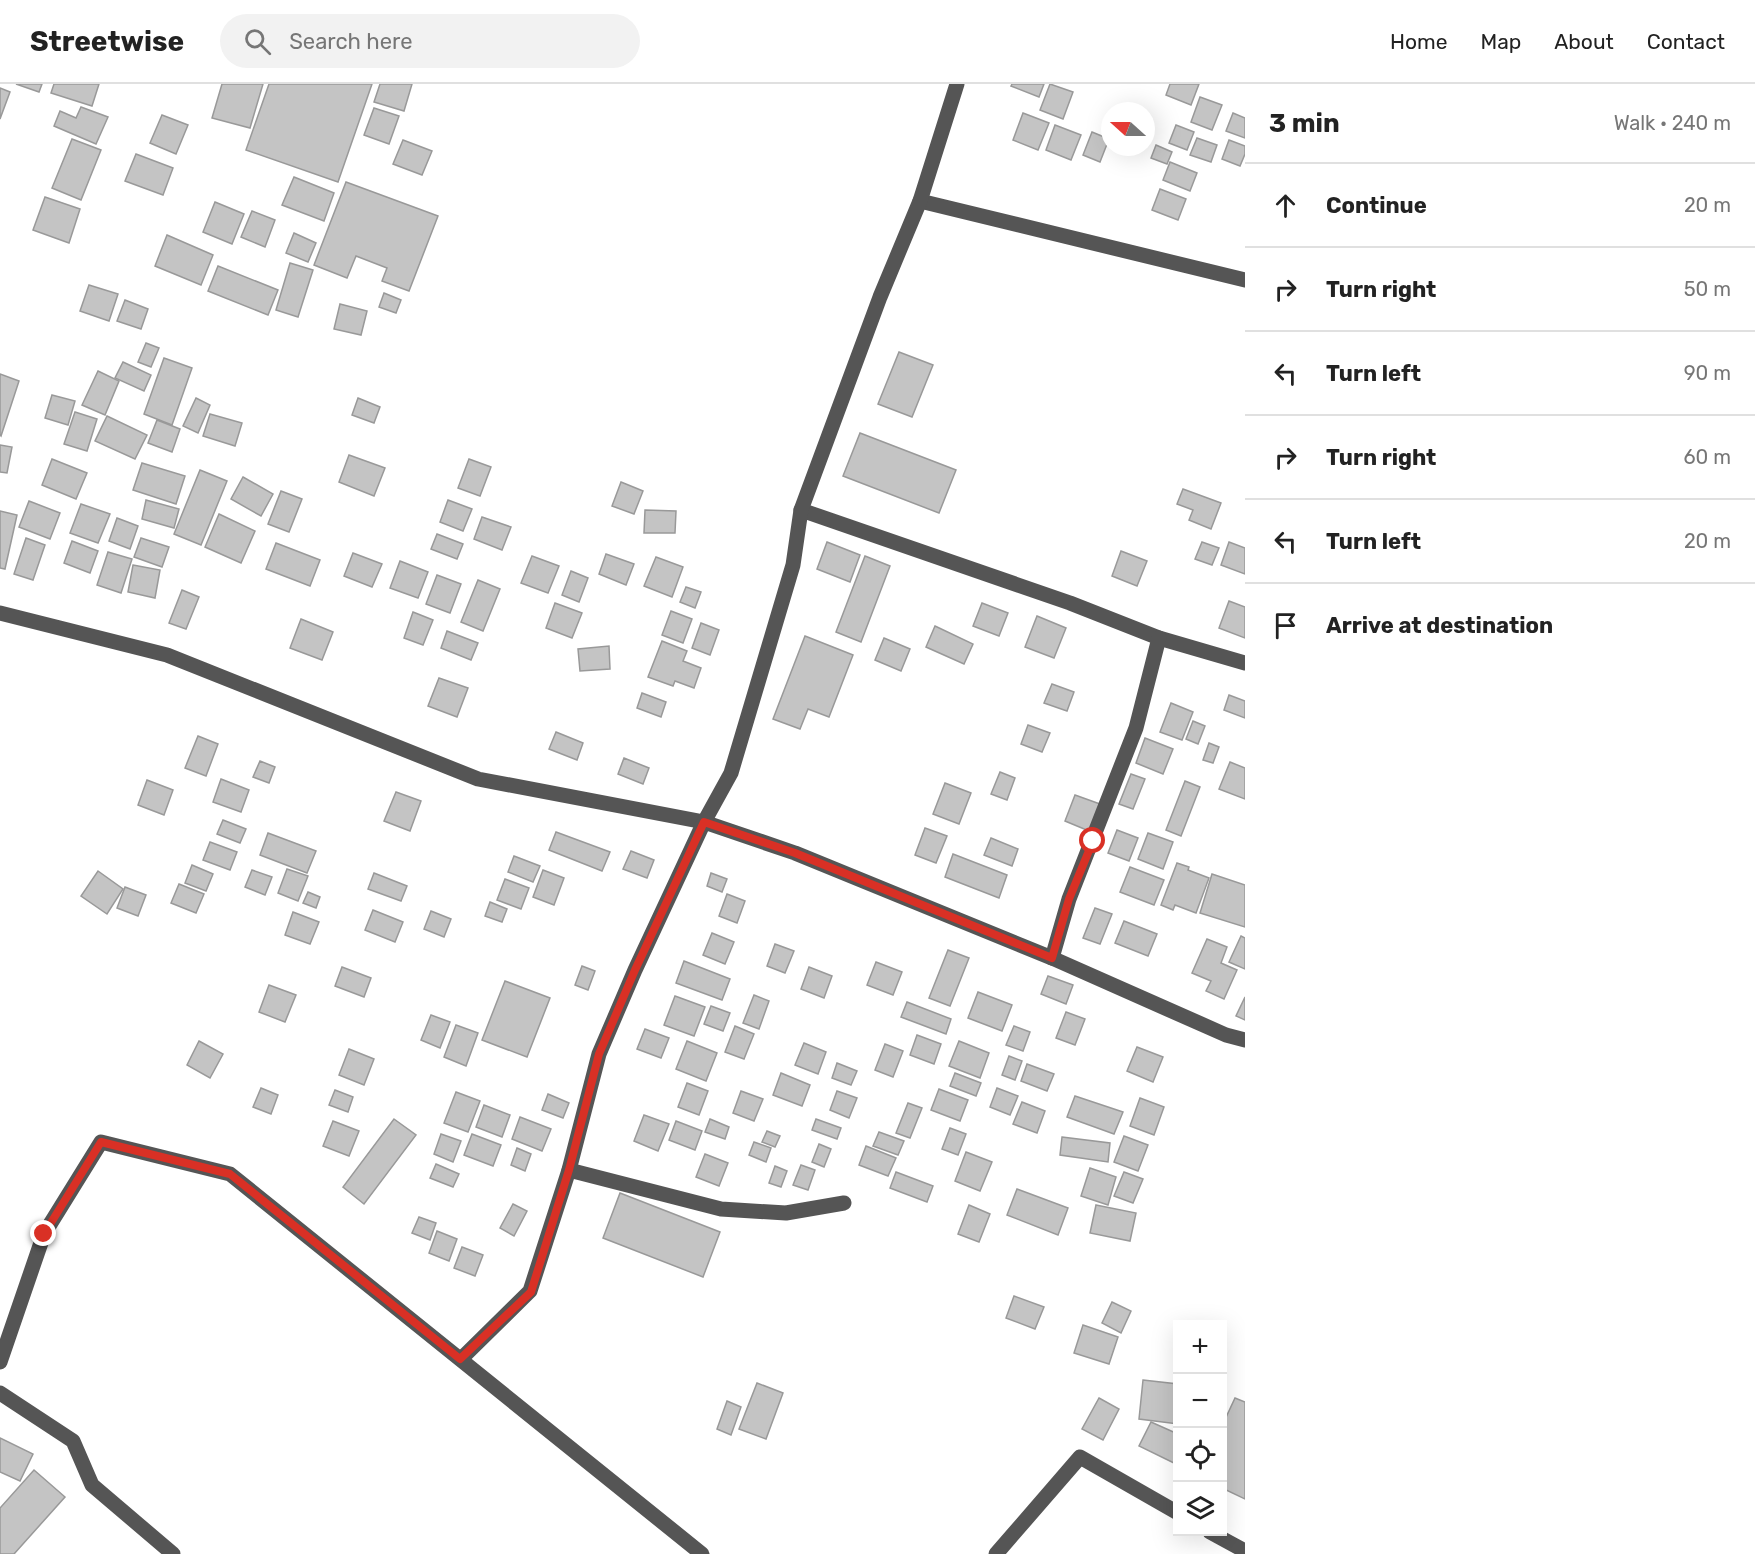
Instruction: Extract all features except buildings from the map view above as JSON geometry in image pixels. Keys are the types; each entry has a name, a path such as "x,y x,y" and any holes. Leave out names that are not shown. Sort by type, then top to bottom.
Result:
{"street":[{"path":"460,1359 531,1292 569,1170 599,1054 635,970 704,822 731,773 793,565 801,510 880,297 920,201 957,84"},
{"path":"920,201 1245,280"},
{"path":"801,510 1070,603 1159,638 1245,663"},
{"path":"0,613 167,655 478,779 704,822 795,853 1052,958 1226,1035 1245,1040"},
{"path":"1052,958 1069,899 1136,728 1159,638"},
{"path":"0,1362 44,1234 101,1142 230,1174 702,1554"},
{"path":"569,1170 721,1209 786,1213 844,1203"},
{"path":"0,1393 73,1441 92,1485 173,1554"},
{"path":"996,1554 1080,1456 1173,1510"},
{"path":"1217,1536 1245,1551"}],"route":[{"path":"44,1234 101,1142 230,1174 460,1359 531,1292 569,1170 599,1054 635,970 704,822 795,853 1052,958 1069,899 1093,841"}]}
